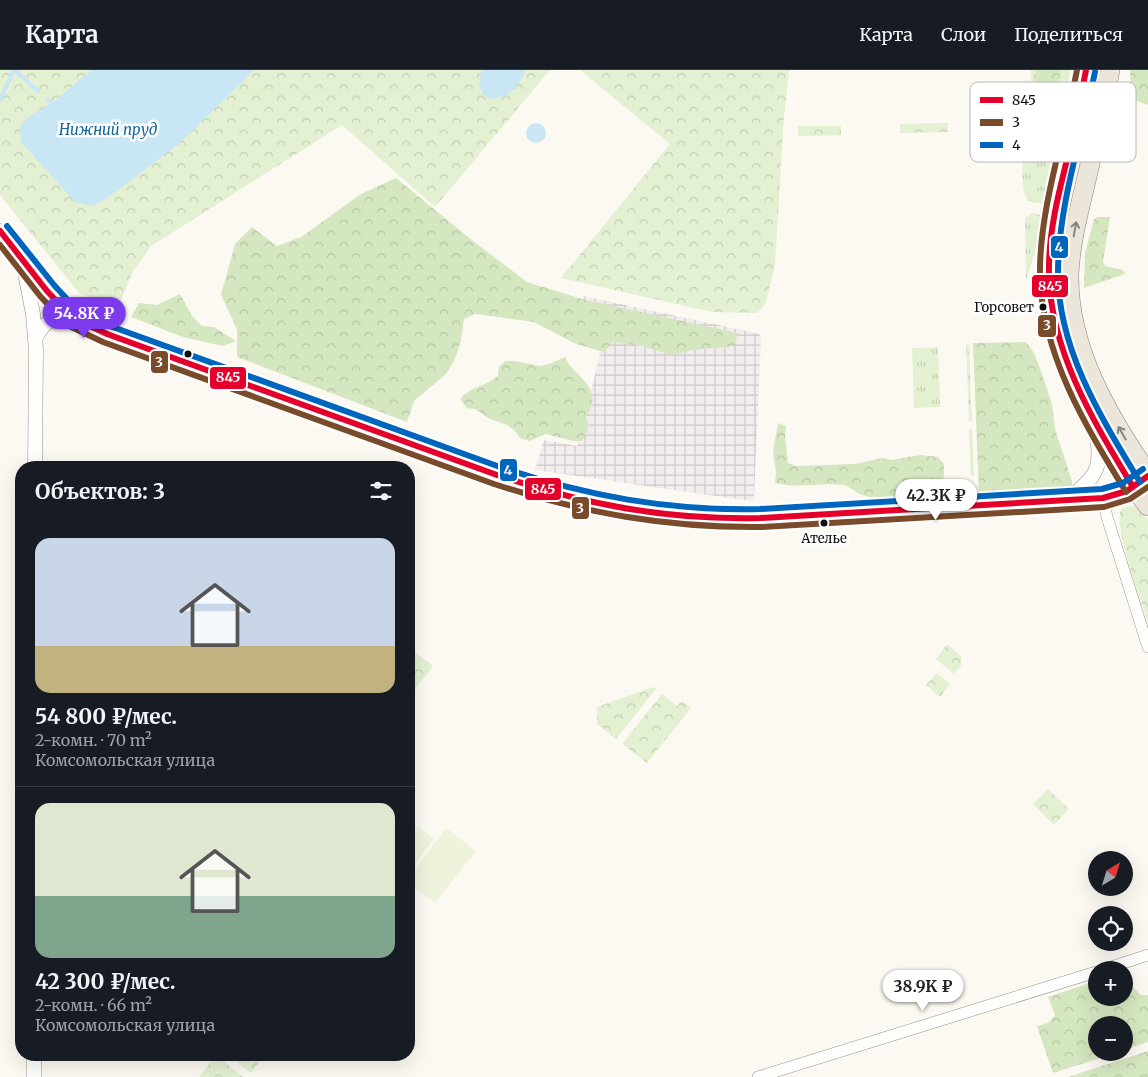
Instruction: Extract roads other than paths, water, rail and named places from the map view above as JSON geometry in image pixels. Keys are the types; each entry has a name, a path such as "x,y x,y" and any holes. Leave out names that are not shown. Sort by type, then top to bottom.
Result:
{"main road":[{"path":"1066,162 1055,213 1050,253 1050,297 1061,345 1069,370 1096,422 1133,487 1148,506"},
{"path":"1090,162 1078,217 1069,275 1074,324 1090,370 1106,405 1130,448 1148,475"}],"street":[{"path":"0,231 47,291 73,318"},
{"path":"23,260 33,314 35,340 35,461"},
{"path":"35,340 38,333 48,322 60,316 73,318 107,334 509,479 576,499 693,517 727,519 1103,498 1114,496 1133,487 1148,475"},
{"path":"1067,499 1090,481 1097,468 1099,458 1096,422"},
{"path":"1103,498 1107,517 1148,647"},
{"path":"1130,961 1148,955"},
{"path":"758,1077 1088,974"},
{"path":"34,1061 34,1077"}],"water":[{"name":"Нижний пруд","path":"91,70 254,70 180,143 106,199 91,206 75,202 21,142 20,125 31,115 52,103"},
{"path":"482,70 525,70 513,90 505,96 496,99 488,98 483,93 480,84"},
{"path":"532,123 540,123 546,129 546,137 540,143 532,143 526,137 526,129"}],"waterway":[{"path":"14,70 38,91"},
{"path":"0,100 14,70"},
{"path":"47,99 52,103"}],"place":[{"name":"Горсовет","path":"1043,307"},
{"name":"Ателье","path":"824,523"}]}
